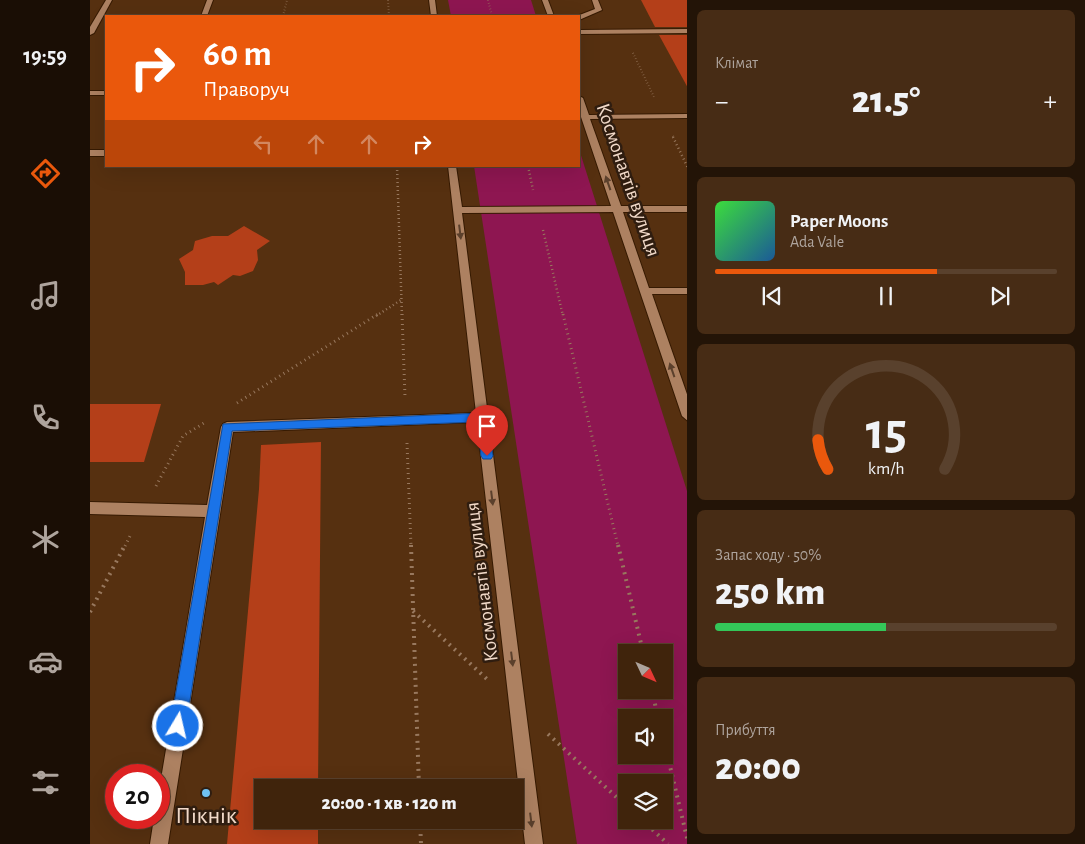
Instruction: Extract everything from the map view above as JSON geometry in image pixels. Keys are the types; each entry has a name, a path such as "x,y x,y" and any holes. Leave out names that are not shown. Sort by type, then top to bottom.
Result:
{"street":[{"path":"90,33 110,0"},
{"path":"204,15 210,0"},
{"path":"432,0 434,15"},
{"path":"545,0 551,15"},
{"path":"580,18 599,10 595,0"},
{"path":"580,32 687,31"},
{"path":"90,93 105,93"},
{"name":"Космонавтів вулиця","path":"580,101 687,413"},
{"path":"585,117 687,116"},
{"path":"90,154 105,153"},
{"name":"Космонавтів вулиця","path":"452,167 534,844"},
{"path":"457,210 687,209"},
{"path":"645,291 687,291"},
{"path":"159,844 227,427 482,417"},
{"path":"90,508 213,511"}],"path":[{"path":"284,15 287,0"},
{"path":"388,0 389,15"},
{"path":"488,0 492,15"},
{"path":"623,31 687,166"},
{"path":"397,167 419,779"},
{"path":"528,167 641,644"},
{"path":"669,764 687,838"},
{"path":"420,829 421,844"},
{"path":"652,829 668,844"}],"shaded area":[{"path":"448,0 531,0 536,15 451,15"},
{"path":"580,152 687,491 687,844 577,844 474,167 580,167"}],"building":[{"path":"641,0 687,0 687,27 655,27"},
{"path":"659,35 687,35 687,86"},
{"path":"244,226 270,241 257,250 258,260 253,271 240,276 233,275 218,285 214,282 203,285 185,285 185,272 179,259 193,250 195,241 212,236 228,236"},
{"path":"90,404 161,404 144,462 90,462"},
{"path":"321,442 318,779 254,779 254,829 318,829 318,844 227,844 259,489 261,445"}],"place":[{"name":"Пікнік","path":"206,793"}],"route":[{"path":"178,726 227,427 482,417 487,456"}]}
